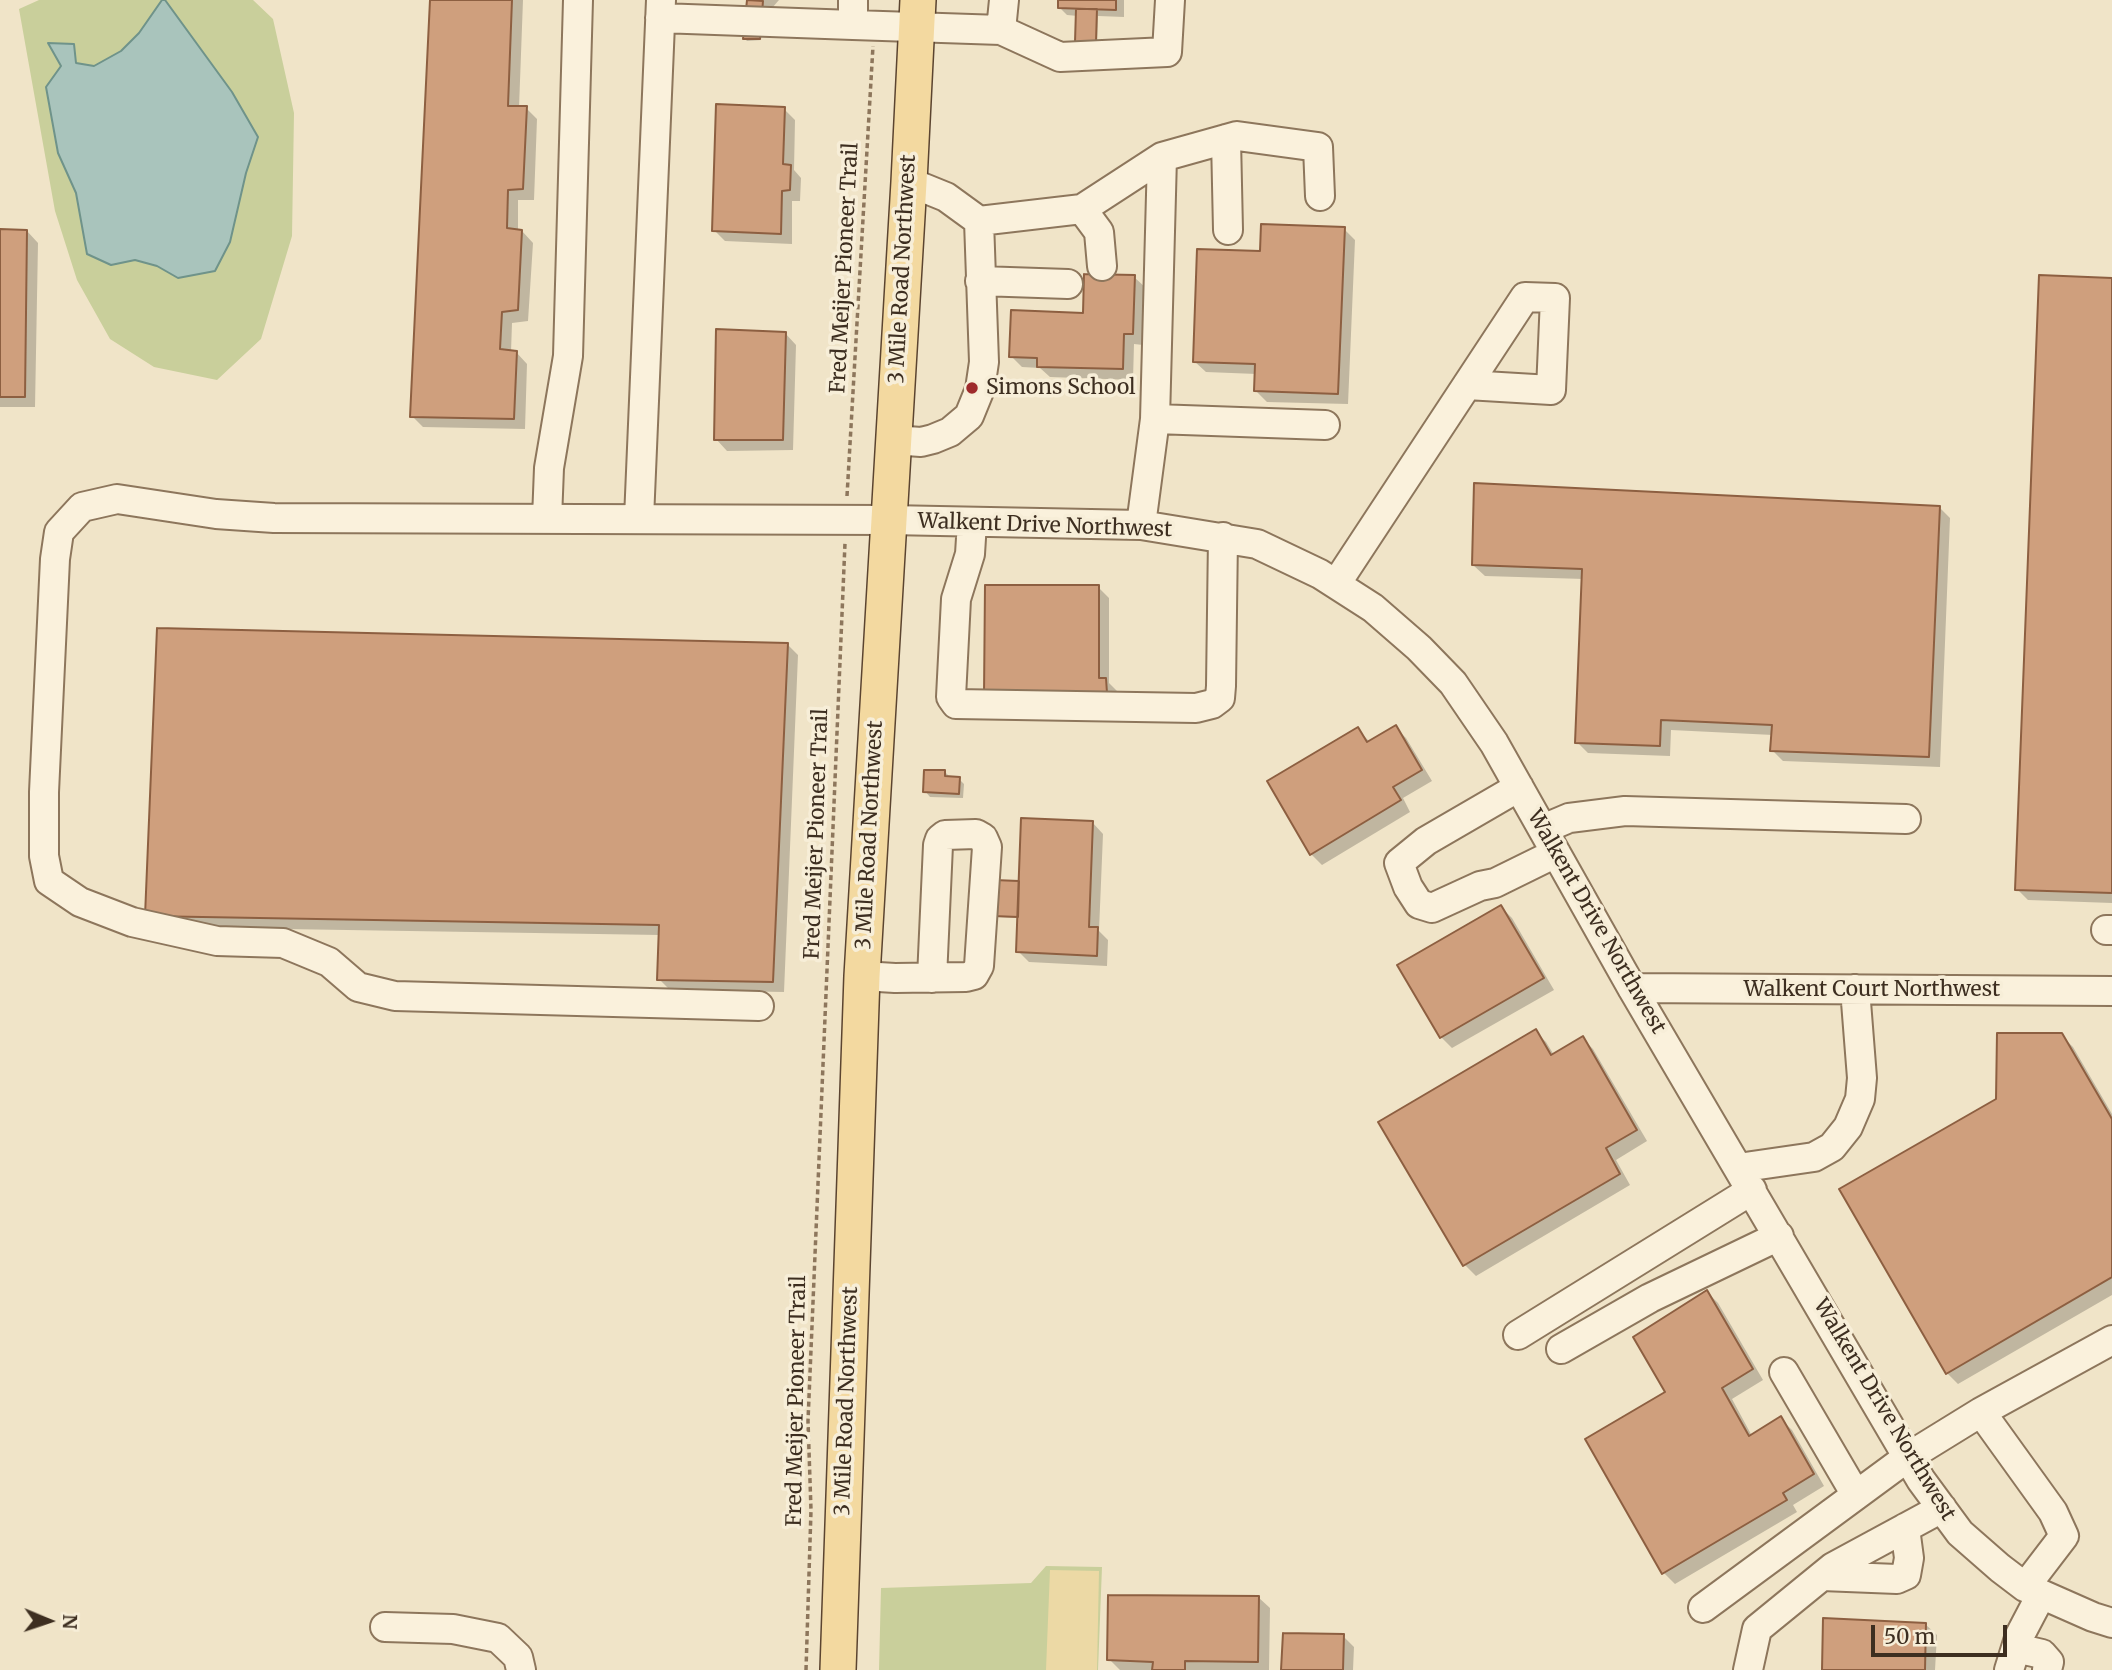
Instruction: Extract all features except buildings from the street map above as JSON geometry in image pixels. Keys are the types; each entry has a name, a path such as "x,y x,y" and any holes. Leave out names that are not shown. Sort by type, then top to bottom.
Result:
{"main road":[{"name":"3 Mile Road Northwest","path":"838,1670 862,976 917,13"}],"street":[{"path":"547,519 549,468 568,356 578,0"},
{"path":"1000,30 1004,0"},
{"path":"639,519 661,9 860,17 917,13 1000,30 1060,57 1167,52 1170,0"},
{"path":"909,183 946,197 979,220 1082,209 1162,157 1237,136 1318,147 1320,196"},
{"path":"1226,139 1228,230"},
{"path":"1141,524 1155,419 1162,157"},
{"path":"1082,209 1098,232 1102,266"},
{"path":"893,440 921,442 950,432 969,416 980,389 984,362 979,220"},
{"path":"981,281 1068,284"},
{"path":"1336,584 1467,385"},
{"path":"1155,419 1325,425"},
{"name":"Walkent Drive Northwest","path":"759,1006 396,996 358,987 329,962 283,943 217,941 132,922 80,902 49,881 44,856 44,792 55,559 59,532 82,507 117,499 216,514 274,517 1141,524 1256,544 1320,574 1373,608 1419,648 1453,683 1494,743 1632,988 1908,1457 1960,1533 2000,1568 2033,1591 2112,1623"},
{"path":"972,522 970,554 956,599 951,697 956,704 1196,708 1212,705 1220,698 1221,685 1223,537"},
{"path":"1519,787 1426,841 1399,863 1408,887 1419,904 1432,908 1480,886 1494,883 1549,841 1570,818 1625,811 1906,819"},
{"path":"862,976 932,978 974,975 979,966 987,846 983,838 976,834 945,835 938,845 932,978"},
{"name":"Walkent Court Northwest","path":"1632,988 2112,991"},
{"path":"1518,1335 1745,1179 1814,1157 1832,1147 1848,1127 1860,1099 1863,1078 1855,989"},
{"path":"1561,1349 1650,1298 1779,1236"},
{"path":"1703,1608 1908,1457 1981,1412 2112,1340"},
{"path":"1784,1372 1856,1495"},
{"path":"1981,1412 1996,1429 2053,1512 2064,1536 2033,1591 2012,1659 2042,1654 2049,1662 2047,1670"},
{"path":"1748,1670 1757,1629 1833,1567 1942,1508"},
{"path":"1822,1576 1897,1579 1906,1575 1909,1558 1905,1528"},
{"path":"385,1627 453,1629 498,1638 518,1657 521,1670"}],"path":[{"name":"Fred Meijer Pioneer Trail","path":"806,1670 811,1510 808,1421 846,520 860,17"}],"green space":[{"path":"39,0 253,0 273,19 294,113 292,236 261,339 217,380 154,367 110,339 77,280 55,211 19,9"},
{"path":"1046,1566 1102,1567 1098,1670 879,1670 881,1588 1031,1583"}],"sand":[{"path":"1050,1570 1099,1571 1097,1670 1046,1670"}],"water":[{"path":"162,0 165,0 232,92 258,137 246,173 230,242 215,271 178,278 157,266 135,260 111,265 87,254 76,193 58,153 46,87 61,66 48,43 74,44 76,63 94,66 121,51 139,33"}],"place":[{"name":"Simons School","path":"972,388"}]}
